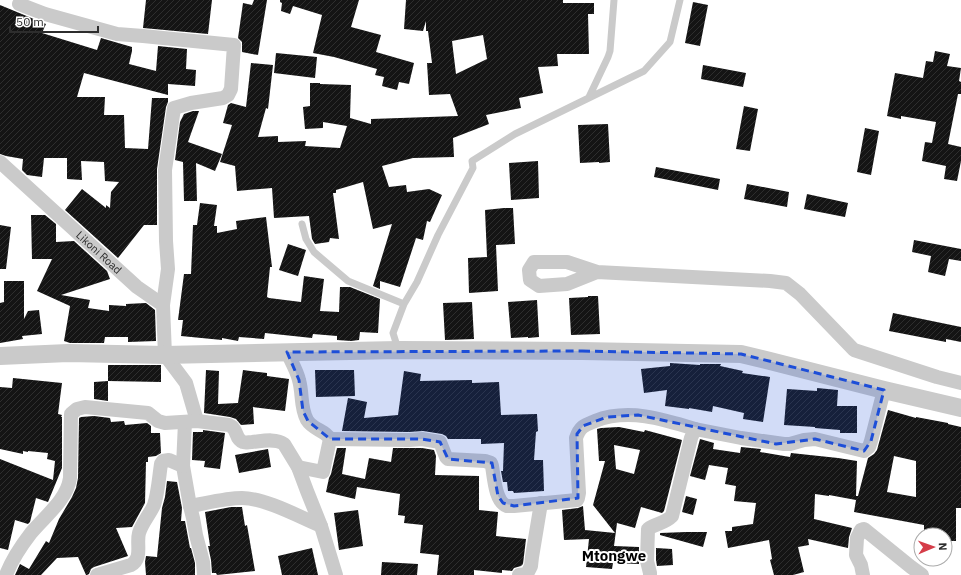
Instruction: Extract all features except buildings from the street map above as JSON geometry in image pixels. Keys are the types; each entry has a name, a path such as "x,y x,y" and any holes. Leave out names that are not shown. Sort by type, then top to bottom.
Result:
{"street":[{"path":"19,4 45,14 117,34 234,46 231,89 228,95 223,98 191,103 174,108 165,170 168,269 164,305 165,355 186,383 191,422 183,466 196,535 203,562 204,575"},
{"name":"Likoni Road","path":"0,162 137,287 164,305"},
{"path":"597,272 786,283 800,294 854,350 937,377 961,383"},
{"path":"0,356 68,353 165,355 398,350 741,354 961,408"},
{"path":"287,352 299,380 303,411 313,427 328,436 330,440 323,472 298,467"},
{"path":"330,440 422,439 440,442 448,459 485,461 491,463 498,496 507,506 514,506 577,500 579,493 576,438 583,426 607,417 632,415 741,438 784,444 815,439 864,451 871,441 884,390"},
{"path":"6,575 15,556 32,532 58,504 69,484 71,414 74,410 85,407 148,413 161,422 166,423 191,422 229,425 233,427 237,436 244,442 278,441 284,444 298,467 321,526 336,575"},
{"path":"650,575 646,561 648,529 652,526 661,524 672,516 691,438 695,429"},
{"path":"97,575 131,565 136,562 138,558 138,540 140,532 155,502 161,464 163,461 169,460 183,466"},
{"path":"190,506 235,498 248,498 287,511 321,526"},
{"path":"519,575 526,574 531,566 541,503"},
{"path":"863,575 861,565 856,555 857,538 861,530 864,529 911,568 922,575"}],"lane":[{"path":"589,97 610,51 614,0"},
{"path":"398,350 393,333 404,304 417,282 438,235 473,168 472,161 515,134 644,71 670,42 680,0"},
{"path":"302,224 306,239 314,252 348,281 404,304"}],"highlighted area":[{"path":"582,351 741,354 884,390 871,441 864,451 815,439 776,444 638,415 607,417 583,426 577,434 578,498 514,506 503,503 498,496 492,463 448,459 440,442 422,439 330,439 308,421 303,411 299,380 287,352"}],"district":[{"name":"Mtongwe","path":"614,556"}]}
